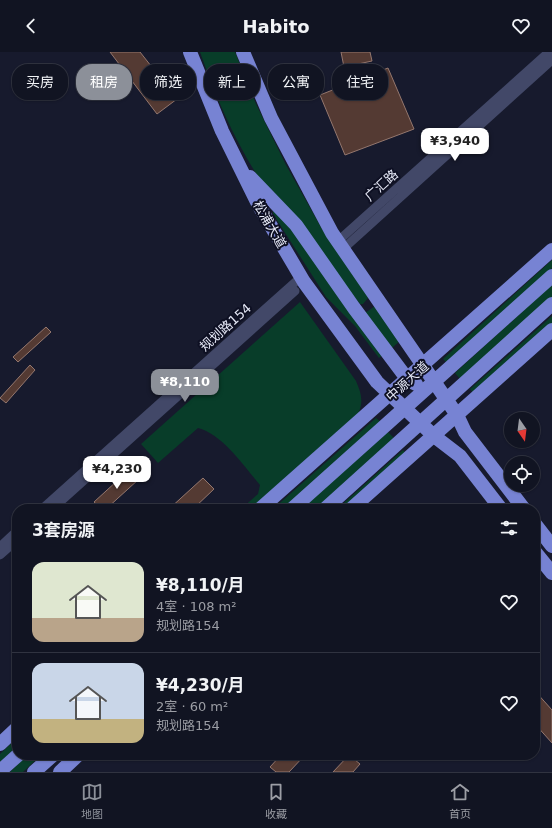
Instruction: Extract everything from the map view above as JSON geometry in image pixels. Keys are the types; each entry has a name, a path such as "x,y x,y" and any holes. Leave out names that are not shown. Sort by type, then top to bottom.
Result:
{"highway":[{"name":"松浦大道","path":"190,52 222,131 258,204 303,280 377,382 434,436 460,456 497,504"},
{"path":"243,52 271,118 312,198 372,292 415,353 423,366 430,385"},
{"path":"239,165 296,225 354,308 408,380 430,385 446,399 457,415 465,432 520,504"},
{"name":"中源大道","path":"266,504 408,380 552,250"},
{"name":"中源大道","path":"298,504 552,276"},
{"path":"354,308 363,309 369,306 372,300 372,292"},
{"path":"331,504 552,304"},
{"path":"357,504 552,330"},
{"path":"540,530 552,546"},
{"path":"540,558 552,573"},
{"path":"0,744 12,733"},
{"path":"0,771 12,760"},
{"path":"34,772 47,760"},
{"path":"60,772 73,760"}],"street":[{"name":"广汇路","path":"341,245 549,52"},
{"name":"广汇路","path":"341,245 552,60"},
{"name":"规划路154","path":"48,504 303,280"},
{"path":"57,504 303,280"},
{"path":"0,546 12,535"},
{"path":"0,555 12,544"}],"green space":[{"path":"200,52 235,52 240,64 204,64"},
{"path":"219,100 254,100 286,165 322,229 366,292 368,298 363,304 360,304 257,175 240,146"},
{"path":"273,210 277,210 385,353 379,358 355,326 326,297 273,214"},
{"path":"552,260 552,268 446,362 443,359"},
{"path":"552,285 552,298 461,380 455,373"},
{"path":"300,302 356,381 361,397 361,405 358,414 256,504 247,504 258,494 260,485 240,460 224,444 207,431 198,428 158,463 141,444"},
{"path":"375,306 401,340 392,348 365,313"},
{"path":"552,316 552,324 474,394 470,389"},
{"path":"376,418 381,422 289,504 279,504"},
{"path":"388,432 395,439 324,504 308,504"},
{"path":"403,450 406,454 351,504 343,504"},
{"path":"12,743 12,751 0,762 0,754"},
{"path":"22,760 36,760 23,772 10,772"}],"building":[{"path":"110,52 140,52 149,64 140,64 140,92 132,81 132,64 119,64"},
{"path":"341,52 370,52 372,61 358,64 343,64"},
{"path":"388,68 414,129 345,155 322,100 324,100 324,93 332,90 332,100 388,100"},
{"path":"146,100 176,100 157,114"},
{"path":"46,327 51,332 18,362 13,357"},
{"path":"30,365 35,370 6,403 0,398"},
{"path":"130,469 139,479 112,504 96,504 94,502"},
{"path":"203,478 214,489 198,504 174,504"},
{"path":"540,697 552,710 552,743 540,730"},
{"path":"276,760 300,760 289,772 276,772 270,767"},
{"path":"344,760 355,760 360,764 353,772 333,772"}]}
